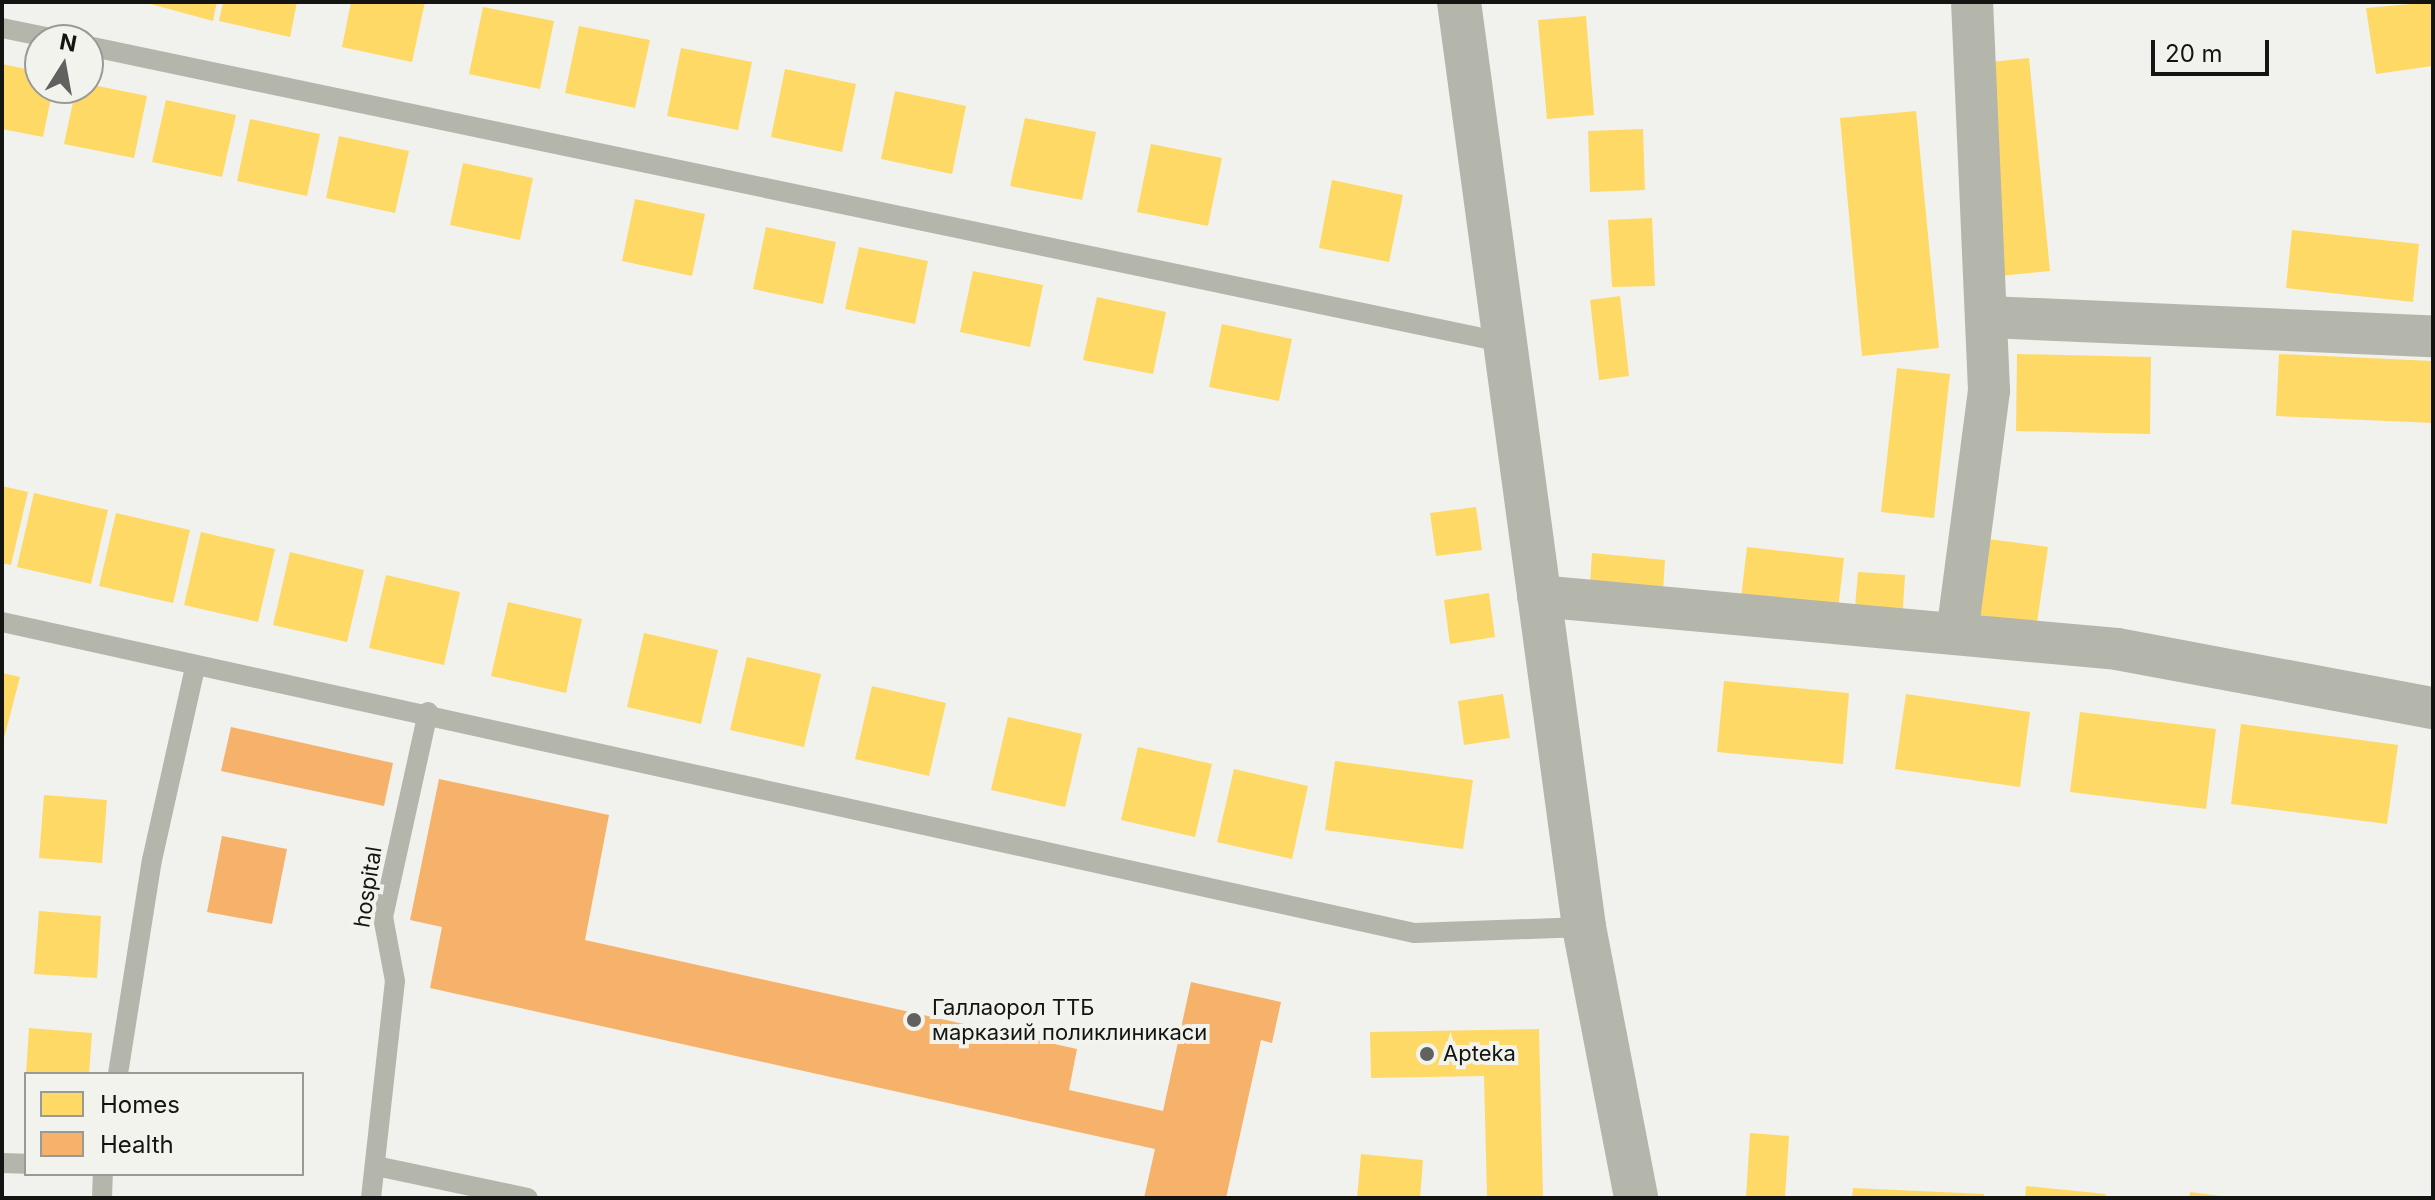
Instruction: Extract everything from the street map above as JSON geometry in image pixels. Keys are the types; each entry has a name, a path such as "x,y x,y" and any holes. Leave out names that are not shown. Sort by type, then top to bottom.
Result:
{"street":[{"path":"1459,2 1501,342 1584,927 1636,1198"},
{"path":"1957,634 1989,390 1989,317 1972,2"},
{"path":"1989,317 2433,336"},
{"path":"1538,596 2117,649 2433,708"}],"lane":[{"path":"2,28 24,32"},
{"path":"104,49 1501,342"},
{"path":"2,622 195,667 428,712 1414,933 1584,927"},
{"path":"118,1072 152,860 195,667"},
{"name":"hospital","path":"371,1198 395,981 383,917 428,712"},
{"path":"2,1163 24,1164"},
{"path":"376,1166 528,1198"},
{"path":"102,1198 103,1176"}],"building: Homes":[{"path":"143,2 217,2 213,21"},
{"path":"223,2 297,2 290,37 219,21"},
{"path":"351,2 425,2 412,62 342,47"},
{"path":"2433,2 2433,66 2376,74 2366,8"},
{"path":"483,7 554,21 540,89 469,74"},
{"path":"1586,16 1594,115 1547,119 1538,20"},
{"path":"579,26 650,40 635,108 565,93"},
{"path":"681,48 752,62 738,130 667,116"},
{"path":"2029,58 2050,271 1990,277 1970,64"},
{"path":"2,64 24,69 24,104 50,104 43,137 2,129"},
{"path":"785,69 856,84 842,152 771,137"},
{"path":"104,87 147,96 134,158 64,144 73,104 104,104"},
{"path":"895,91 966,106 952,174 881,159"},
{"path":"166,100 236,115 222,177 152,162"},
{"path":"1916,111 1939,348 1862,356 1840,118"},
{"path":"1025,118 1096,132 1082,200 1010,186"},
{"path":"250,119 320,134 307,196 237,181"},
{"path":"1643,129 1645,190 1590,192 1588,131"},
{"path":"339,136 409,151 395,213 326,198"},
{"path":"1151,144 1222,158 1208,226 1137,212"},
{"path":"463,163 533,178 520,240 450,225"},
{"path":"1332,180 1403,195 1389,262 1319,248"},
{"path":"635,199 705,214 692,276 622,261"},
{"path":"1652,218 1655,286 1612,287 1608,220"},
{"path":"766,227 836,242 823,304 753,289"},
{"path":"2292,230 2419,244 2413,302 2286,288"},
{"path":"859,247 928,261 915,324 845,309"},
{"path":"973,271 1043,285 1030,347 960,332"},
{"path":"1620,296 1629,376 1599,380 1590,300"},
{"path":"1097,297 1166,312 1153,374 1083,360"},
{"path":"1222,324 1292,339 1279,401 1209,387"},
{"path":"2017,354 2151,357 2150,434 2016,431"},
{"path":"2279,354 2433,361 2433,423 2276,416"},
{"path":"1897,368 1950,374 1934,518 1881,512"},
{"path":"2,486 28,492 11,565 2,563"},
{"path":"34,493 108,510 91,584 17,567"},
{"path":"1476,507 1482,550 1436,556 1430,513"},
{"path":"116,513 190,530 173,603 99,586"},
{"path":"201,532 275,549 258,622 184,605"},
{"path":"1981,538 2048,547 2037,623 1971,614"},
{"path":"1747,547 1844,558 1838,609 1741,598"},
{"path":"290,552 364,570 347,642 273,625"},
{"path":"1592,553 1665,560 1663,592 1590,586"},
{"path":"1858,572 1905,575 1902,623 1854,619"},
{"path":"386,575 460,592 444,665 369,648"},
{"path":"1489,593 1495,637 1450,644 1444,600"},
{"path":"508,602 582,619 566,693 491,676"},
{"path":"644,633 718,650 701,724 627,707"},
{"path":"747,657 821,674 804,747 730,730"},
{"path":"2,673 20,677 3,742 2,742"},
{"path":"1724,681 1849,693 1843,764 1717,752"},
{"path":"872,686 946,703 929,776 855,759"},
{"path":"1503,694 1510,738 1464,745 1458,701"},
{"path":"1906,694 2030,712 2020,787 1895,769"},
{"path":"2080,712 2216,729 2206,809 2070,792"},
{"path":"1008,717 1082,734 1065,807 991,790"},
{"path":"2241,724 2398,745 2387,824 2231,804"},
{"path":"1138,747 1212,764 1195,837 1121,820"},
{"path":"1335,761 1473,780 1463,849 1325,830"},
{"path":"1234,769 1308,786 1292,859 1217,842"},
{"path":"44,795 107,800 102,863 39,858"},
{"path":"39,911 101,916 97,978 34,974"},
{"path":"29,1028 92,1033 89,1072 26,1072"},
{"path":"1539,1029 1543,1198 1487,1198 1484,1076 1371,1078 1370,1032"},
{"path":"1750,1133 1789,1136 1785,1198 1746,1198"},
{"path":"1361,1154 1423,1160 1420,1198 1357,1198"},
{"path":"2026,1186 2106,1194 2105,1198 2025,1198"},
{"path":"1853,1188 1984,1194 1984,1198 1852,1198"},
{"path":"2190,1192 2221,1196 2221,1198 2189,1198"}],"building: Health":[{"path":"231,727 393,763 384,806 221,771"},
{"path":"439,779 609,815 585,940 1077,1049 1069,1090 1163,1111 1191,982 1281,1002 1272,1043 1261,1040 1226,1198 1144,1198 1155,1149 430,988 442,927 410,920"},
{"path":"222,836 287,849 272,924 207,912"}],"place":[{"name":"Галлаорол ТТБ марказий поликлиникаси","path":"914,1020"},
{"name":"Apteka","path":"1427,1054"}]}
